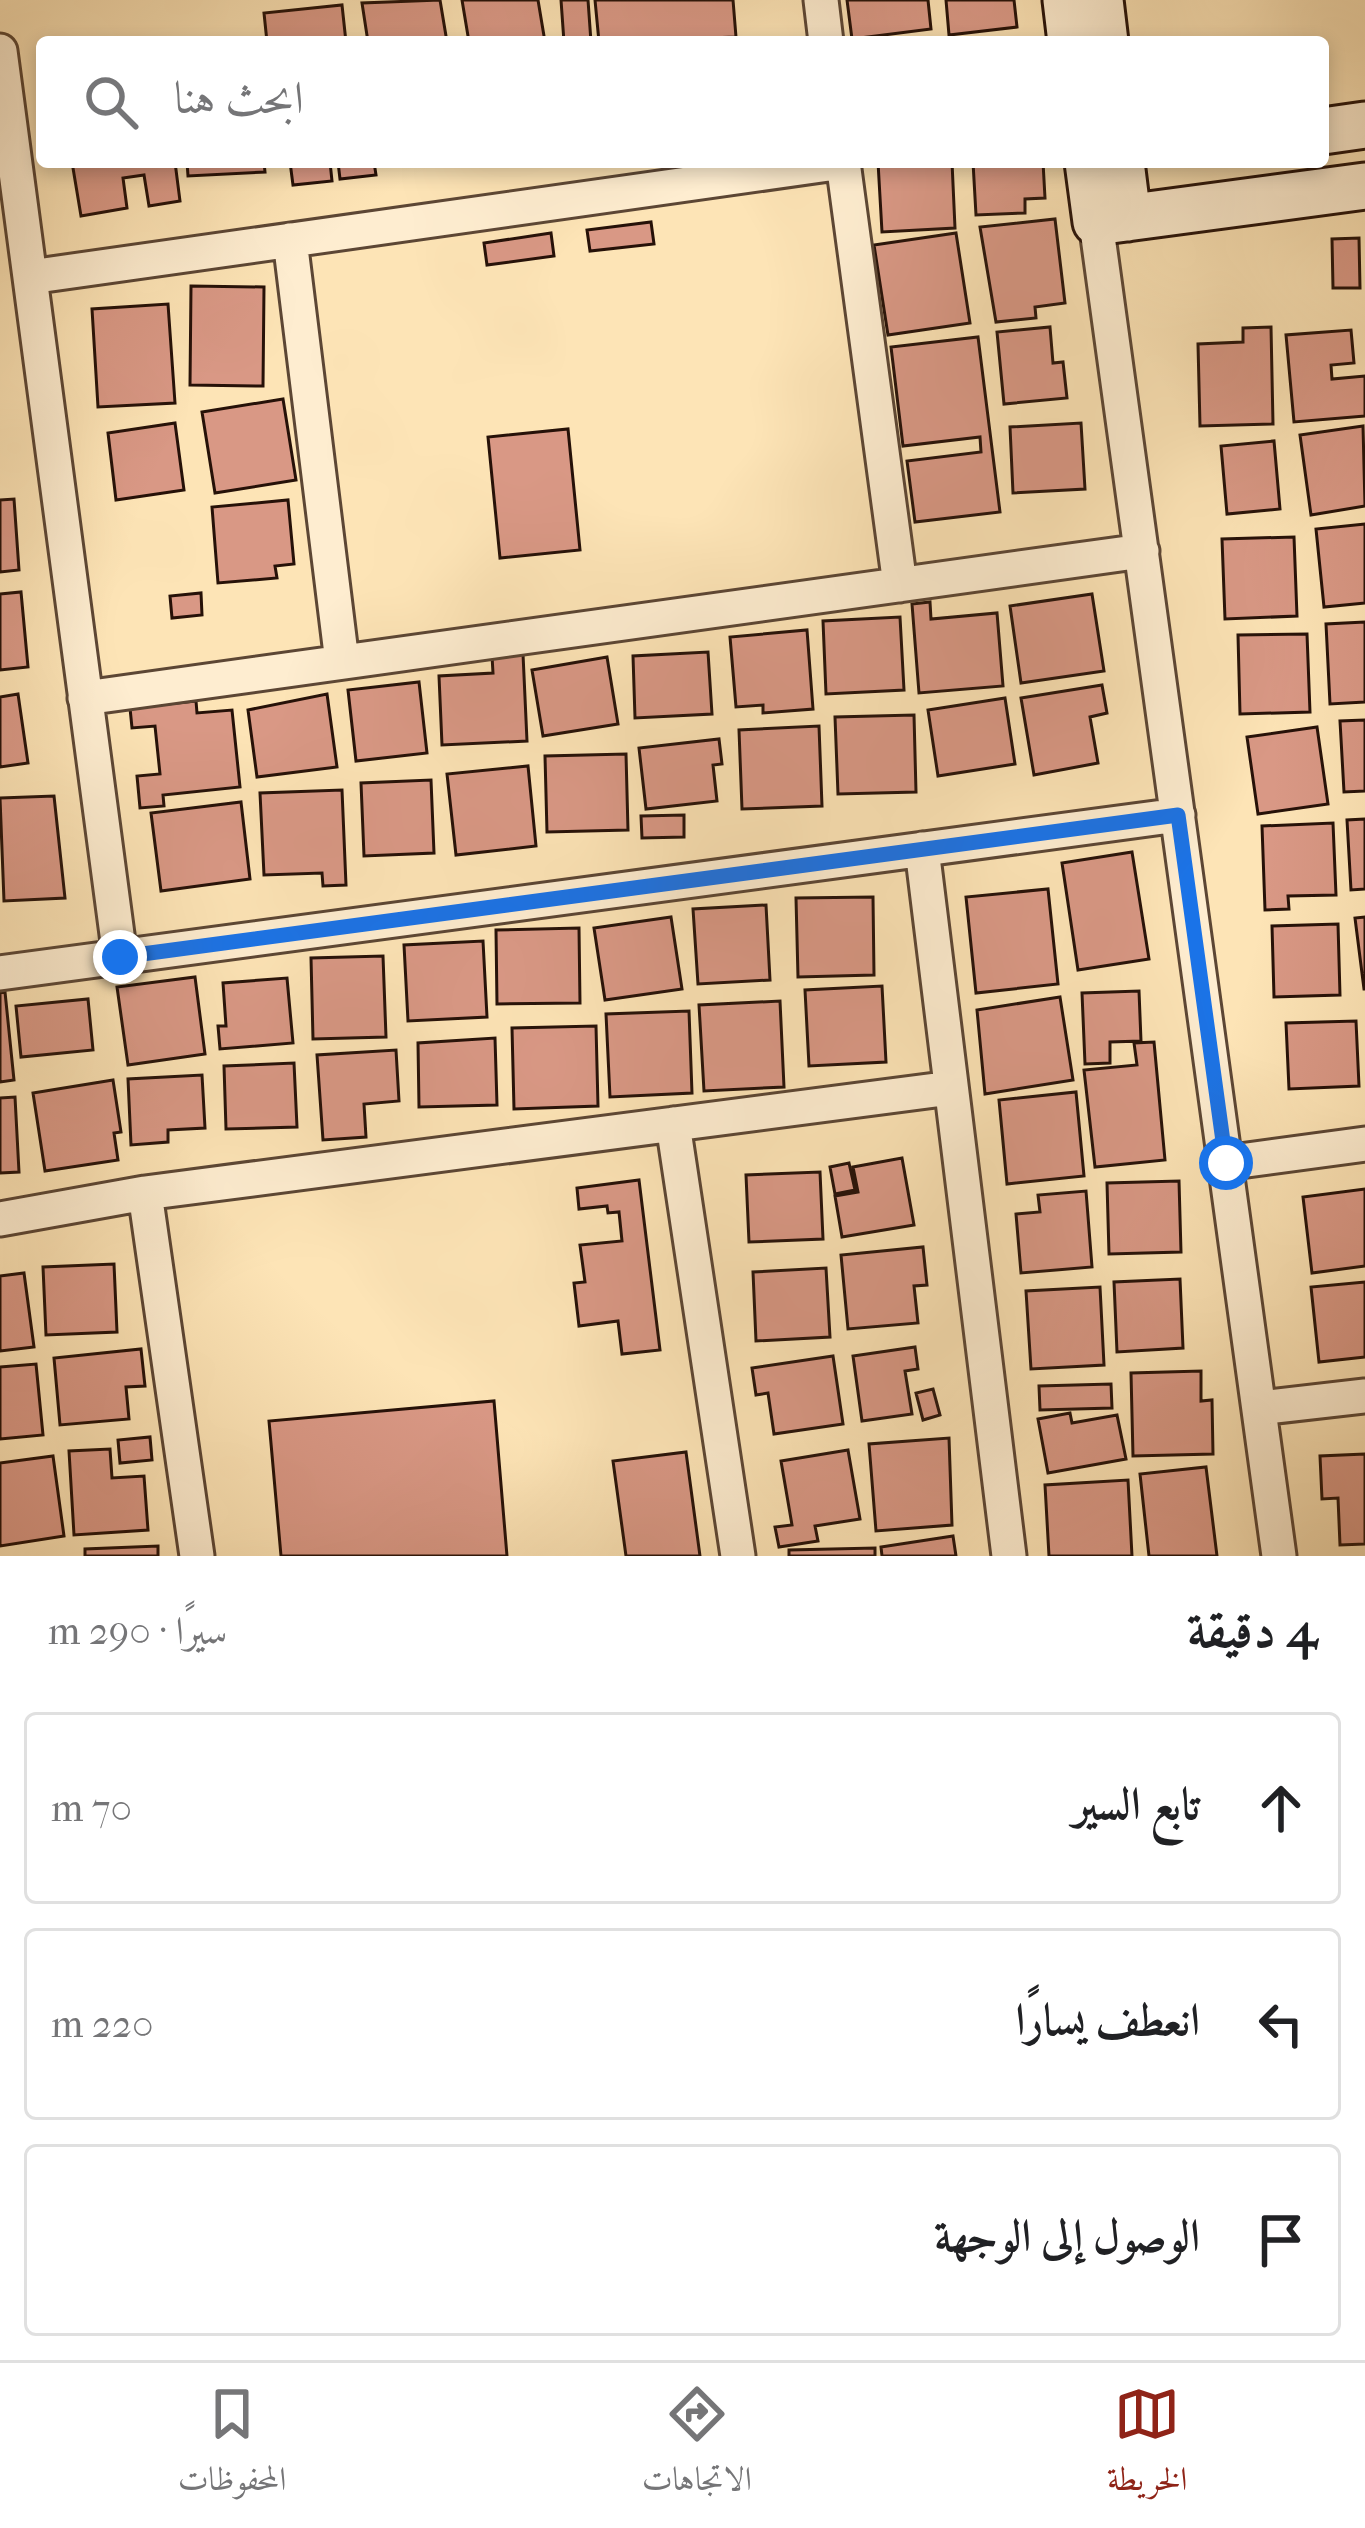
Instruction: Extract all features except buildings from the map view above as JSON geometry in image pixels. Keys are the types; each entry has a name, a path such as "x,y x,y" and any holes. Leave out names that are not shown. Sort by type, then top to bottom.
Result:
{"street":[{"path":"821,0 825,36"},
{"path":"1066,0 1071,36"},
{"path":"1100,0 1105,36"},
{"path":"0,51 120,957"},
{"path":"1329,130 1365,125"},
{"path":"30,277 800,168"},
{"path":"844,168 900,585"},
{"path":"1092,168 1112,220"},
{"path":"1120,168 1112,220 1142,551 1280,1556"},
{"path":"1112,220 1364,192"},
{"path":"290,240 342,662"},
{"path":"86,698 1142,551"},
{"path":"0,973 1178,815"},
{"path":"922,849 1009,1556"},
{"path":"0,1219 145,1193 951,1088"},
{"path":"673,1124 738,1556"},
{"path":"1226,1163 1365,1144"},
{"path":"145,1193 197,1556"},
{"path":"1259,1408 1365,1396"}],"route":[{"path":"120,957 1178,815 1226,1163"}]}
